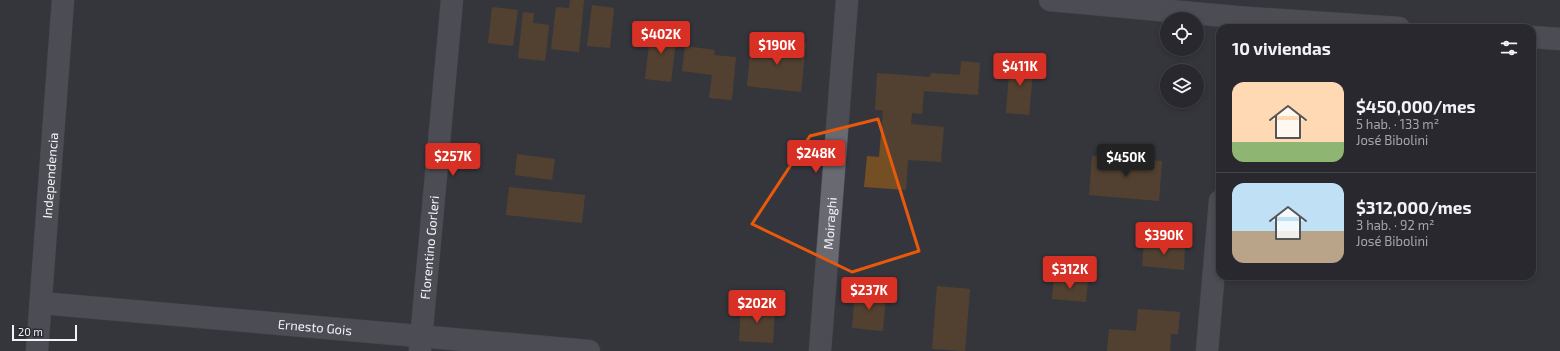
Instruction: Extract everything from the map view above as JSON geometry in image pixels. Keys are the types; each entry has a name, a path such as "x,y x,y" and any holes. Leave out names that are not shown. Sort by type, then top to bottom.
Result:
{"street":[{"name":"Independencia","path":"37,351 63,0"},
{"name":"Florentino Gorleri","path":"421,343 452,0"},
{"name":"Moiraghi","path":"820,351 847,0"},
{"path":"1050,0 1349,24"},
{"path":"1536,37 1560,39"},
{"path":"1207,351 1216,247"},
{"name":"Ernesto Gois","path":"41,303 421,343 589,351"}],"highlighted area":[{"path":"878,119 919,251 852,272 752,224 810,136"}],"building":[{"path":"570,0 584,0 579,52 551,49 556,7 569,8"},
{"path":"592,5 614,8 610,48 587,46"},
{"path":"492,7 518,10 513,46 488,43"},
{"path":"523,12 534,13 533,23 549,25 545,61 518,58"},
{"path":"651,28 677,32 671,82 645,79"},
{"path":"784,40 806,43 801,92 747,86 751,44 783,47"},
{"path":"685,46 715,50 714,55 736,57 732,100 709,98 712,75 682,71"},
{"path":"1010,60 1034,62 1029,115 1006,113"},
{"path":"961,61 980,63 978,95 924,91 922,114 912,113 911,124 944,127 941,162 908,160 906,190 864,187 867,156 879,157 883,110 875,110 877,73 930,77 931,73 960,75"},
{"path":"517,154 555,159 552,180 515,175"},
{"path":"1092,156 1162,161 1159,201 1089,195"},
{"path":"509,187 585,195 582,223 506,215"},
{"path":"1144,242 1185,246 1184,270 1142,266"},
{"path":"1054,277 1088,280 1086,302 1052,299"},
{"path":"937,286 970,289 965,351 932,349"},
{"path":"855,292 886,294 883,331 852,328"},
{"path":"741,306 775,308 773,343 739,341"},
{"path":"1138,309 1180,312 1178,334 1171,334 1170,351 1107,351 1109,329 1136,331"}]}
